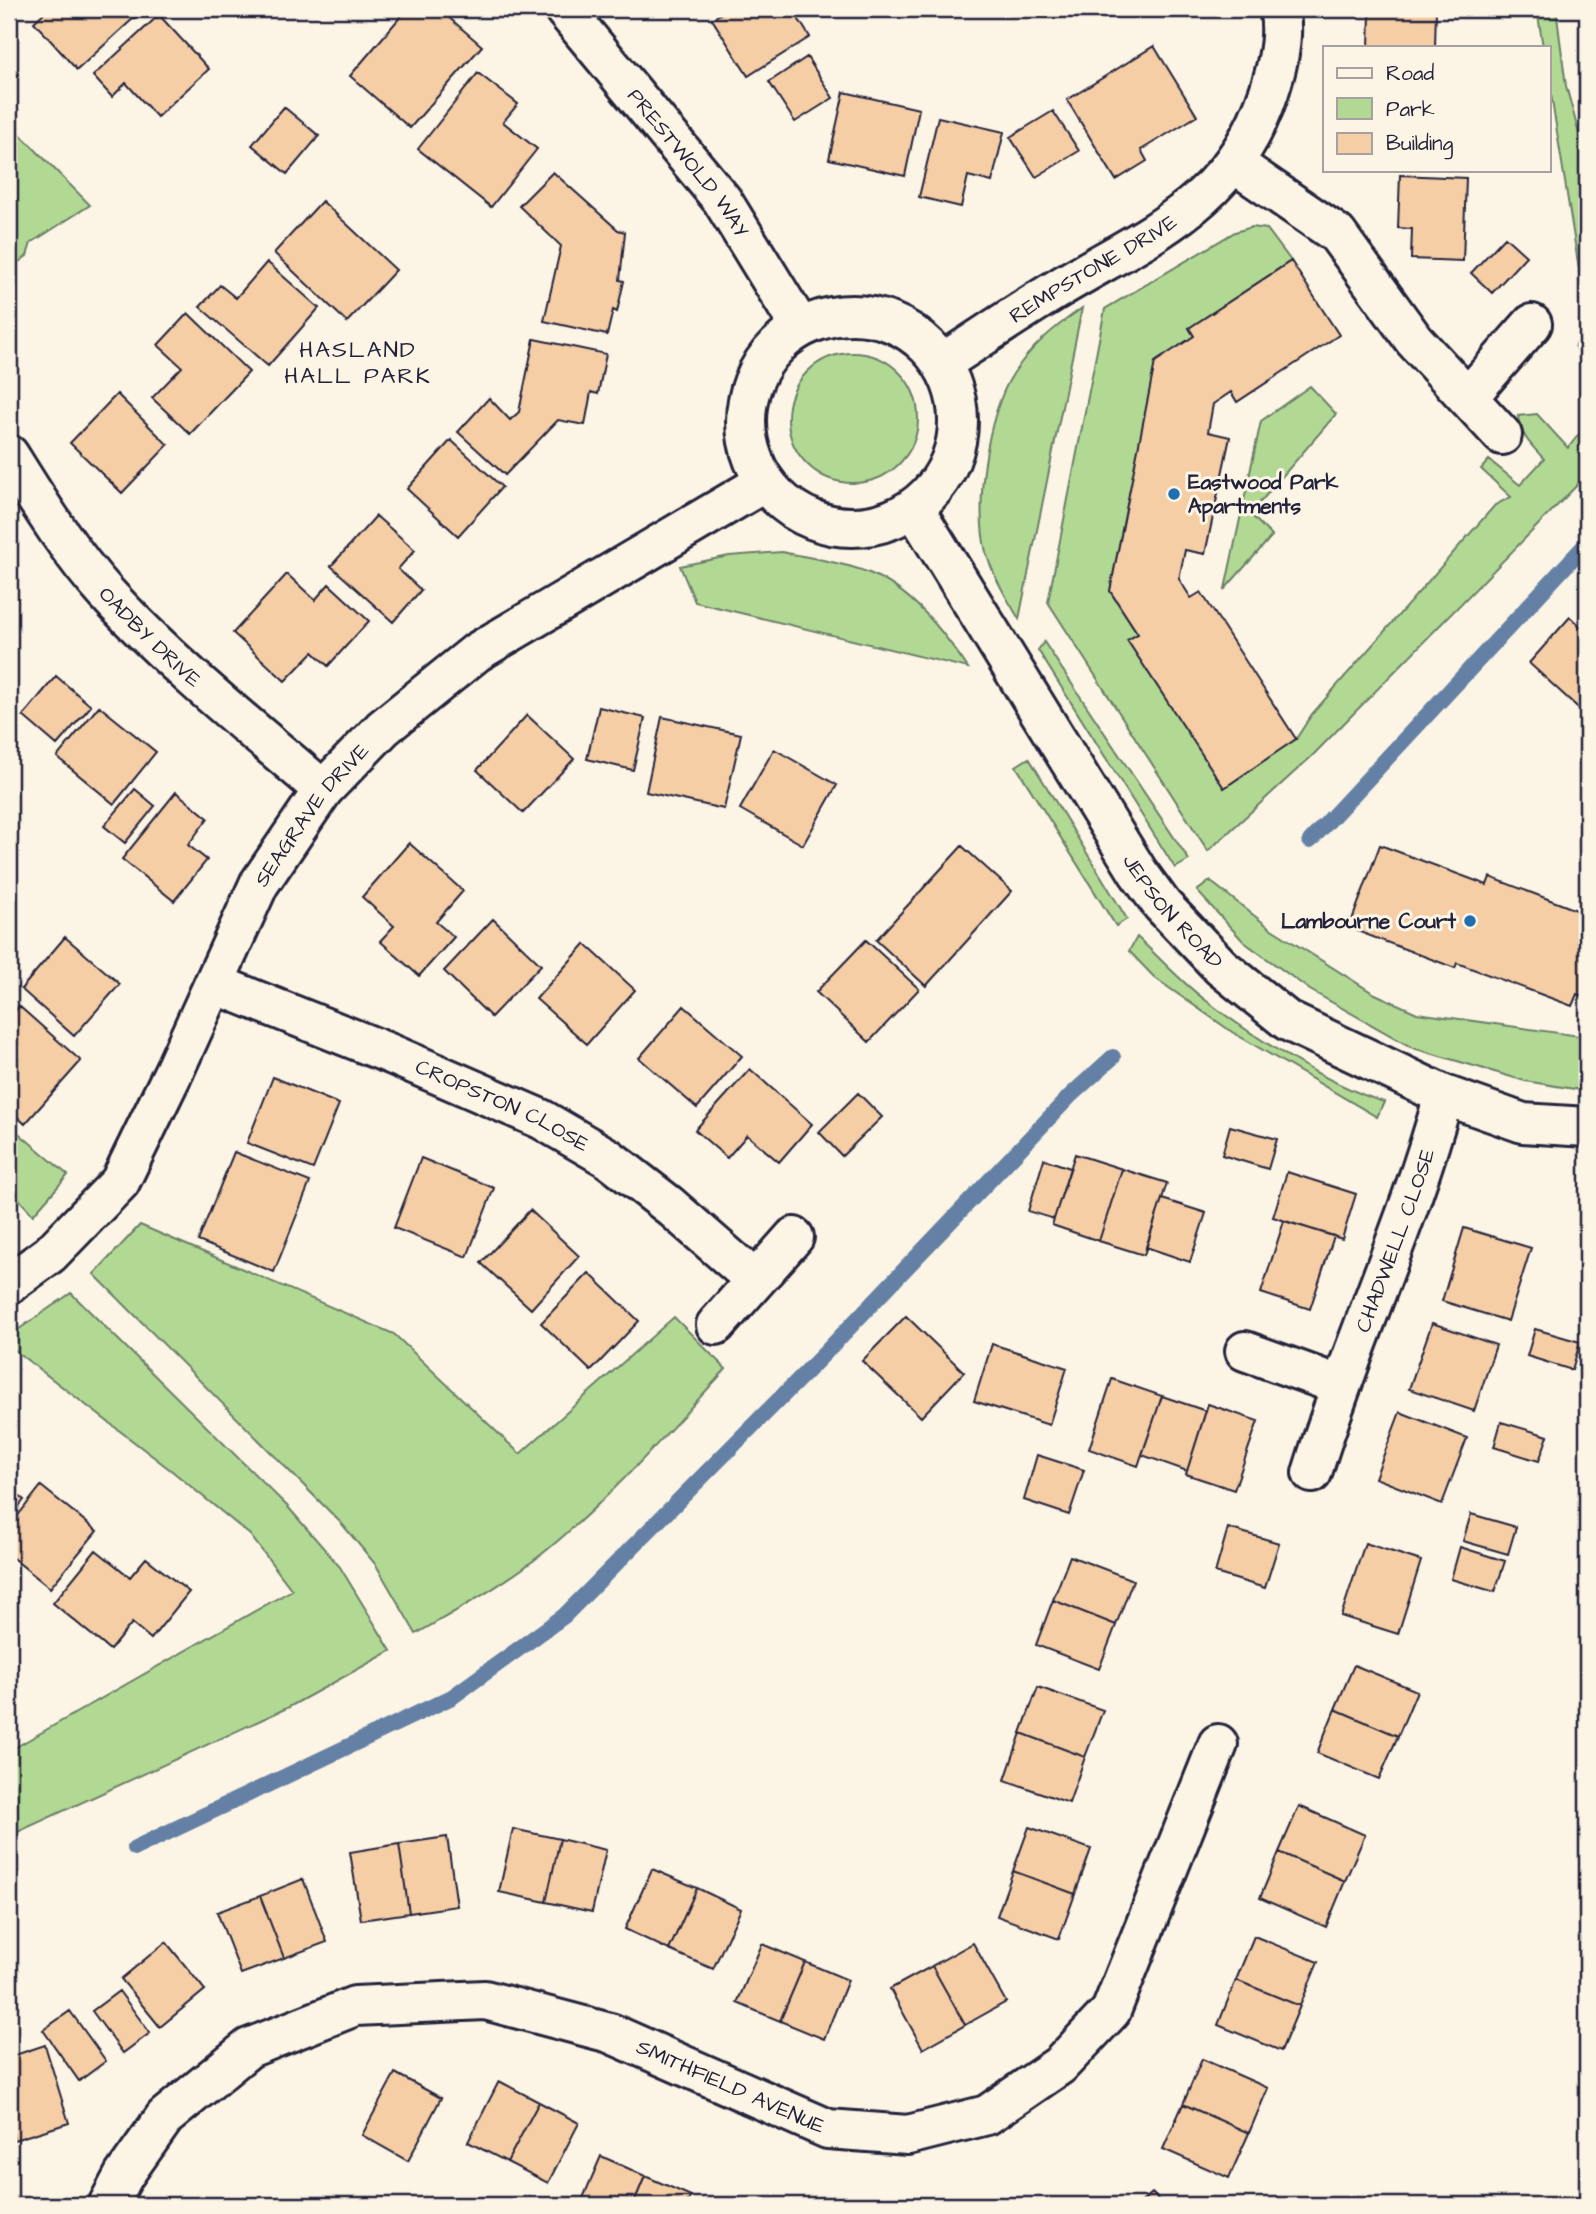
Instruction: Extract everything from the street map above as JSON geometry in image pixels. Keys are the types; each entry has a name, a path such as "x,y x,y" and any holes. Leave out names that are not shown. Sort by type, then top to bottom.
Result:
{"street":[{"name":"PRESTWOLD WAY","path":"564,9 722,200 800,327"},
{"name":"REMPSTONE DRIVE","path":"942,363 1057,289 1184,215 1235,164 1258,125 1276,71 1279,9"},
{"path":"1235,164 1337,234 1414,341 1502,435"},
{"path":"838,314 878,316 915,333 942,363 957,401 958,441 942,479 914,508 883,523 850,528 817,522 788,506 765,482 750,450 745,414 753,379 773,349 800,327 838,314"},
{"path":"1468,397 1532,324"},
{"name":"OADBY DRIVE","path":"9,455 51,522 107,593 177,662 323,790"},
{"name":"SEAGRAVE DRIVE","path":"9,1284 50,1254 120,1182 215,984 259,884 323,790 383,728 477,652 765,482"},
{"name":"JEPSON ROAD","path":"914,508 1138,872 1162,905 1221,967 1288,1021 1444,1095 1523,1123 1587,1128"},
{"name":"CROPSTON CLOSE","path":"215,984 391,1054 541,1119 608,1158 670,1206 755,1280"},
{"name":"CHADWELL CLOSE","path":"1312,1473 1339,1385 1427,1156 1444,1095"},
{"path":"716,1325 794,1237"},
{"path":"1245,1351 1339,1385"},
{"name":"SMITHFIELD AVENUE","path":"108,2205 124,2175 165,2117 249,2048 355,2006 485,2000 610,2033 828,2129 908,2134 987,2115 1060,2065 1111,2011 1218,1744"}],"green space":[{"path":"1537,9 1556,9 1566,86 1587,163 1587,319 1550,88 1550,46 1543,46"},
{"path":"9,123 90,205 31,243 27,256 9,269"},
{"path":"1252,227 1267,229 1291,261 1189,328 1194,336 1156,362 1110,591 1138,634 1128,640 1224,787 1296,739 1312,714 1495,505 1511,497 1481,469 1489,460 1520,485 1544,459 1524,435 1518,416 1537,414 1568,448 1587,424 1587,475 1311,757 1208,851 1048,602 1105,309 1235,232"},
{"path":"1082,308 1019,619 992,570 986,552 982,486 990,436 1004,391 1020,364 1044,338"},
{"path":"1587,325 1587,363 1575,347"},
{"path":"853,353 878,358 899,372 913,393 918,418 913,443 899,464 878,478 853,483 828,478 807,464 793,443 788,418 793,393 807,372 828,358"},
{"path":"1310,386 1336,414 1250,514 1272,536 1225,589 1261,421"},
{"path":"782,552 867,572 898,589 925,613 968,668 695,602 680,566 729,556"},
{"path":"1044,642 1189,860 1175,868 1038,650"},
{"path":"1029,758 1127,919 1116,926 1016,766"},
{"path":"1210,881 1270,928 1373,993 1417,1013 1587,1037 1587,1091 1525,1081 1413,1048 1310,990 1244,942 1197,891"},
{"path":"1137,937 1195,992 1244,1028 1290,1058 1339,1084 1384,1102 1377,1117 1232,1032 1155,978 1129,951"},
{"path":"9,1125 68,1175 33,1215 9,1188"},
{"path":"140,1225 394,1334 520,1454 674,1317 726,1369 637,1465 567,1533 512,1576 416,1634 376,1565 342,1524 94,1274"},
{"path":"71,1293 288,1507 340,1567 391,1651 289,1707 9,1836 9,1751 292,1590 250,1535 172,1471 9,1346 9,1336"}],"building":[{"path":"48,9 129,9 136,16 77,70 34,22"},
{"path":"407,9 439,9 482,46 410,128 350,76"},
{"path":"728,9 792,9 810,37 748,76 712,19"},
{"path":"1349,9 1436,9 1435,46 1369,46 1370,14 1348,13"},
{"path":"159,15 209,69 157,117 126,83 112,97 93,76"},
{"path":"1154,46 1197,116 1141,150 1147,161 1116,180 1067,100"},
{"path":"807,57 833,98 795,122 769,82"},
{"path":"478,73 518,104 503,122 537,149 491,207 418,149"},
{"path":"844,92 919,109 905,176 829,159"},
{"path":"284,107 319,136 287,174 252,145"},
{"path":"1053,111 1079,151 1036,177 1010,137"},
{"path":"938,117 1004,132 992,182 968,176 961,207 919,197"},
{"path":"553,172 618,230 625,232 620,280 624,281 617,312 613,310 607,335 544,321 561,246 519,206"},
{"path":"1400,175 1466,178 1463,261 1411,259 1412,229 1398,228"},
{"path":"322,201 396,270 347,322 274,253"},
{"path":"1505,237 1526,256 1492,293 1471,273"},
{"name":"Eastwood Park Apartments","path":"1291,261 1339,335 1237,402 1231,392 1213,404 1208,432 1230,437 1205,554 1185,550 1179,579 1191,598 1201,592 1296,739 1224,788 1127,640 1138,634 1110,591 1155,362 1194,336 1189,328"},
{"path":"267,262 319,308 268,366 200,307 220,285 236,298"},
{"path":"188,313 249,372 190,434 152,398 182,367 158,345"},
{"path":"534,339 606,354 598,394 591,392 585,425 558,420 505,475 458,432 489,398 510,420 519,412"},
{"path":"117,394 168,445 122,493 70,443"},
{"path":"451,440 502,487 458,536 407,489"},
{"path":"376,516 415,550 398,569 421,590 393,622 331,566"},
{"path":"287,574 315,600 329,584 369,621 328,666 313,652 285,681 233,633"},
{"path":"1570,617 1587,633 1585,714 1529,663"},
{"path":"56,676 91,706 57,745 23,716"},
{"path":"99,706 156,752 114,804 57,757"},
{"path":"599,707 645,718 633,770 587,759"},
{"path":"527,715 574,759 523,813 477,770"},
{"path":"662,717 741,734 724,809 646,792"},
{"path":"774,749 837,785 803,845 740,809"},
{"path":"135,789 155,806 125,843 104,826"},
{"path":"176,792 208,818 188,845 207,860 174,901 122,859"},
{"path":"409,843 463,891 436,922 454,937 419,976 380,941 394,926 362,897"},
{"name":"Lambourne Court","path":"1380,845 1487,885 1490,877 1587,914 1587,998 1577,994 1572,1006 1457,963 1455,968 1349,928"},
{"path":"962,846 1012,891 926,986 876,940"},
{"path":"493,919 541,965 491,1017 444,971"},
{"path":"65,937 120,984 74,1036 21,989"},
{"path":"866,940 919,989 869,1042 816,992"},
{"path":"585,944 635,990 587,1044 536,999"},
{"path":"19,1006 81,1061 25,1124 9,1109 9,1018"},
{"path":"684,1006 742,1056 697,1108 639,1058"},
{"path":"750,1069 812,1124 779,1162 747,1135 727,1158 695,1130"},
{"path":"273,1077 339,1104 313,1169 247,1143"},
{"path":"858,1093 882,1117 842,1156 819,1132"},
{"path":"1230,1126 1277,1139 1268,1169 1222,1155"},
{"path":"234,1152 310,1182 274,1272 198,1241"},
{"path":"1075,1154 1122,1169 1099,1241 1052,1225"},
{"path":"421,1158 494,1188 467,1257 394,1228"},
{"path":"1044,1159 1070,1168 1054,1219 1028,1211"},
{"path":"1122,1169 1167,1183 1144,1255 1099,1241"},
{"path":"1287,1172 1356,1194 1342,1239 1273,1217"},
{"path":"1162,1199 1206,1213 1190,1262 1146,1247"},
{"path":"530,1210 579,1256 531,1309 481,1263"},
{"path":"1284,1221 1334,1236 1310,1309 1261,1293"},
{"path":"1464,1228 1531,1248 1508,1321 1442,1301"},
{"path":"589,1273 639,1321 591,1371 541,1323"},
{"path":"906,1316 964,1372 921,1417 862,1361"},
{"path":"1432,1323 1496,1345 1474,1411 1409,1389"},
{"path":"1535,1329 1580,1342 1572,1370 1527,1356"},
{"path":"992,1344 1067,1368 1049,1425 974,1401"},
{"path":"1112,1379 1162,1396 1138,1466 1089,1449"},
{"path":"1162,1396 1206,1411 1187,1471 1142,1455"},
{"path":"1208,1404 1258,1421 1234,1490 1186,1474"},
{"path":"1400,1412 1467,1438 1442,1504 1375,1478"},
{"path":"1501,1422 1548,1436 1539,1461 1494,1447"},
{"path":"1037,1455 1084,1470 1069,1515 1024,1500"},
{"path":"41,1486 97,1531 50,1588 9,1555 9,1527"},
{"path":"9,1488 24,1500 9,1519"},
{"path":"1471,1514 1516,1527 1508,1554 1463,1541"},
{"path":"1228,1528 1279,1543 1265,1588 1215,1573"},
{"path":"1365,1543 1421,1561 1398,1634 1341,1616"},
{"path":"1460,1547 1505,1561 1495,1592 1451,1579"},
{"path":"96,1550 130,1577 146,1558 189,1592 151,1639 132,1623 110,1650 53,1603"},
{"path":"1070,1556 1133,1580 1116,1625 1053,1600"},
{"path":"1053,1600 1116,1625 1099,1669 1036,1645"},
{"path":"1354,1665 1417,1691 1398,1736 1335,1709"},
{"path":"1038,1687 1103,1710 1085,1757 1021,1733"},
{"path":"1335,1709 1398,1736 1379,1779 1317,1753"},
{"path":"1021,1733 1085,1757 1069,1803 1005,1780"},
{"path":"1299,1806 1365,1835 1345,1881 1279,1852"},
{"path":"1029,1827 1091,1849 1075,1894 1013,1871"},
{"path":"513,1829 560,1839 546,1902 499,1892"},
{"path":"447,1837 457,1906 409,1913 399,1844"},
{"path":"560,1839 606,1850 592,1912 546,1902"},
{"path":"399,1844 409,1913 361,1920 350,1852"},
{"path":"1279,1852 1345,1881 1326,1927 1260,1898"},
{"path":"652,1869 697,1888 669,1950 625,1929"},
{"path":"1013,1871 1075,1894 1059,1939 997,1916"},
{"path":"303,1879 327,1942 284,1958 260,1896"},
{"path":"697,1888 741,1909 713,1969 669,1950"},
{"path":"260,1896 284,1958 241,1974 217,1912"},
{"path":"1254,1936 1318,1962 1300,2006 1236,1980"},
{"path":"166,1942 205,1990 160,2027 121,1979"},
{"path":"973,1943 1006,2002 965,2025 932,1966"},
{"path":"762,1944 805,1962 780,2021 737,2003"},
{"path":"805,1962 848,1980 824,2039 780,2021"},
{"path":"932,1966 965,2025 923,2049 890,1989"},
{"path":"1236,1980 1300,2006 1281,2051 1218,2025"},
{"path":"119,1991 150,2033 123,2053 92,2011"},
{"path":"70,2011 106,2061 79,2081 43,2030"},
{"path":"45,2045 69,2123 14,2140 9,2121 9,2057"},
{"path":"1202,2059 1268,2088 1249,2133 1183,2104"},
{"path":"395,2073 441,2098 408,2161 362,2135"},
{"path":"499,2081 539,2102 507,2162 468,2142"},
{"path":"539,2102 579,2123 548,2183 507,2162"},
{"path":"1183,2104 1249,2133 1229,2178 1163,2149"},
{"path":"601,2156 645,2176 633,2205 580,2205"},
{"path":"645,2176 691,2196 686,2205 633,2205"},
{"path":"1152,2193 1164,2205 1138,2205"}],"waterway":[{"path":"1310,841 1587,543"},
{"path":"135,1848 452,1697 564,1616 825,1353 1071,1095 1113,1057"}],"place":[{"name":"Eastwood Park Apartments","path":"1174,494"},
{"name":"Lambourne Court","path":"1470,921"}],"district":[{"name":"HASLAND HALL PARK","path":"358,363"}]}
